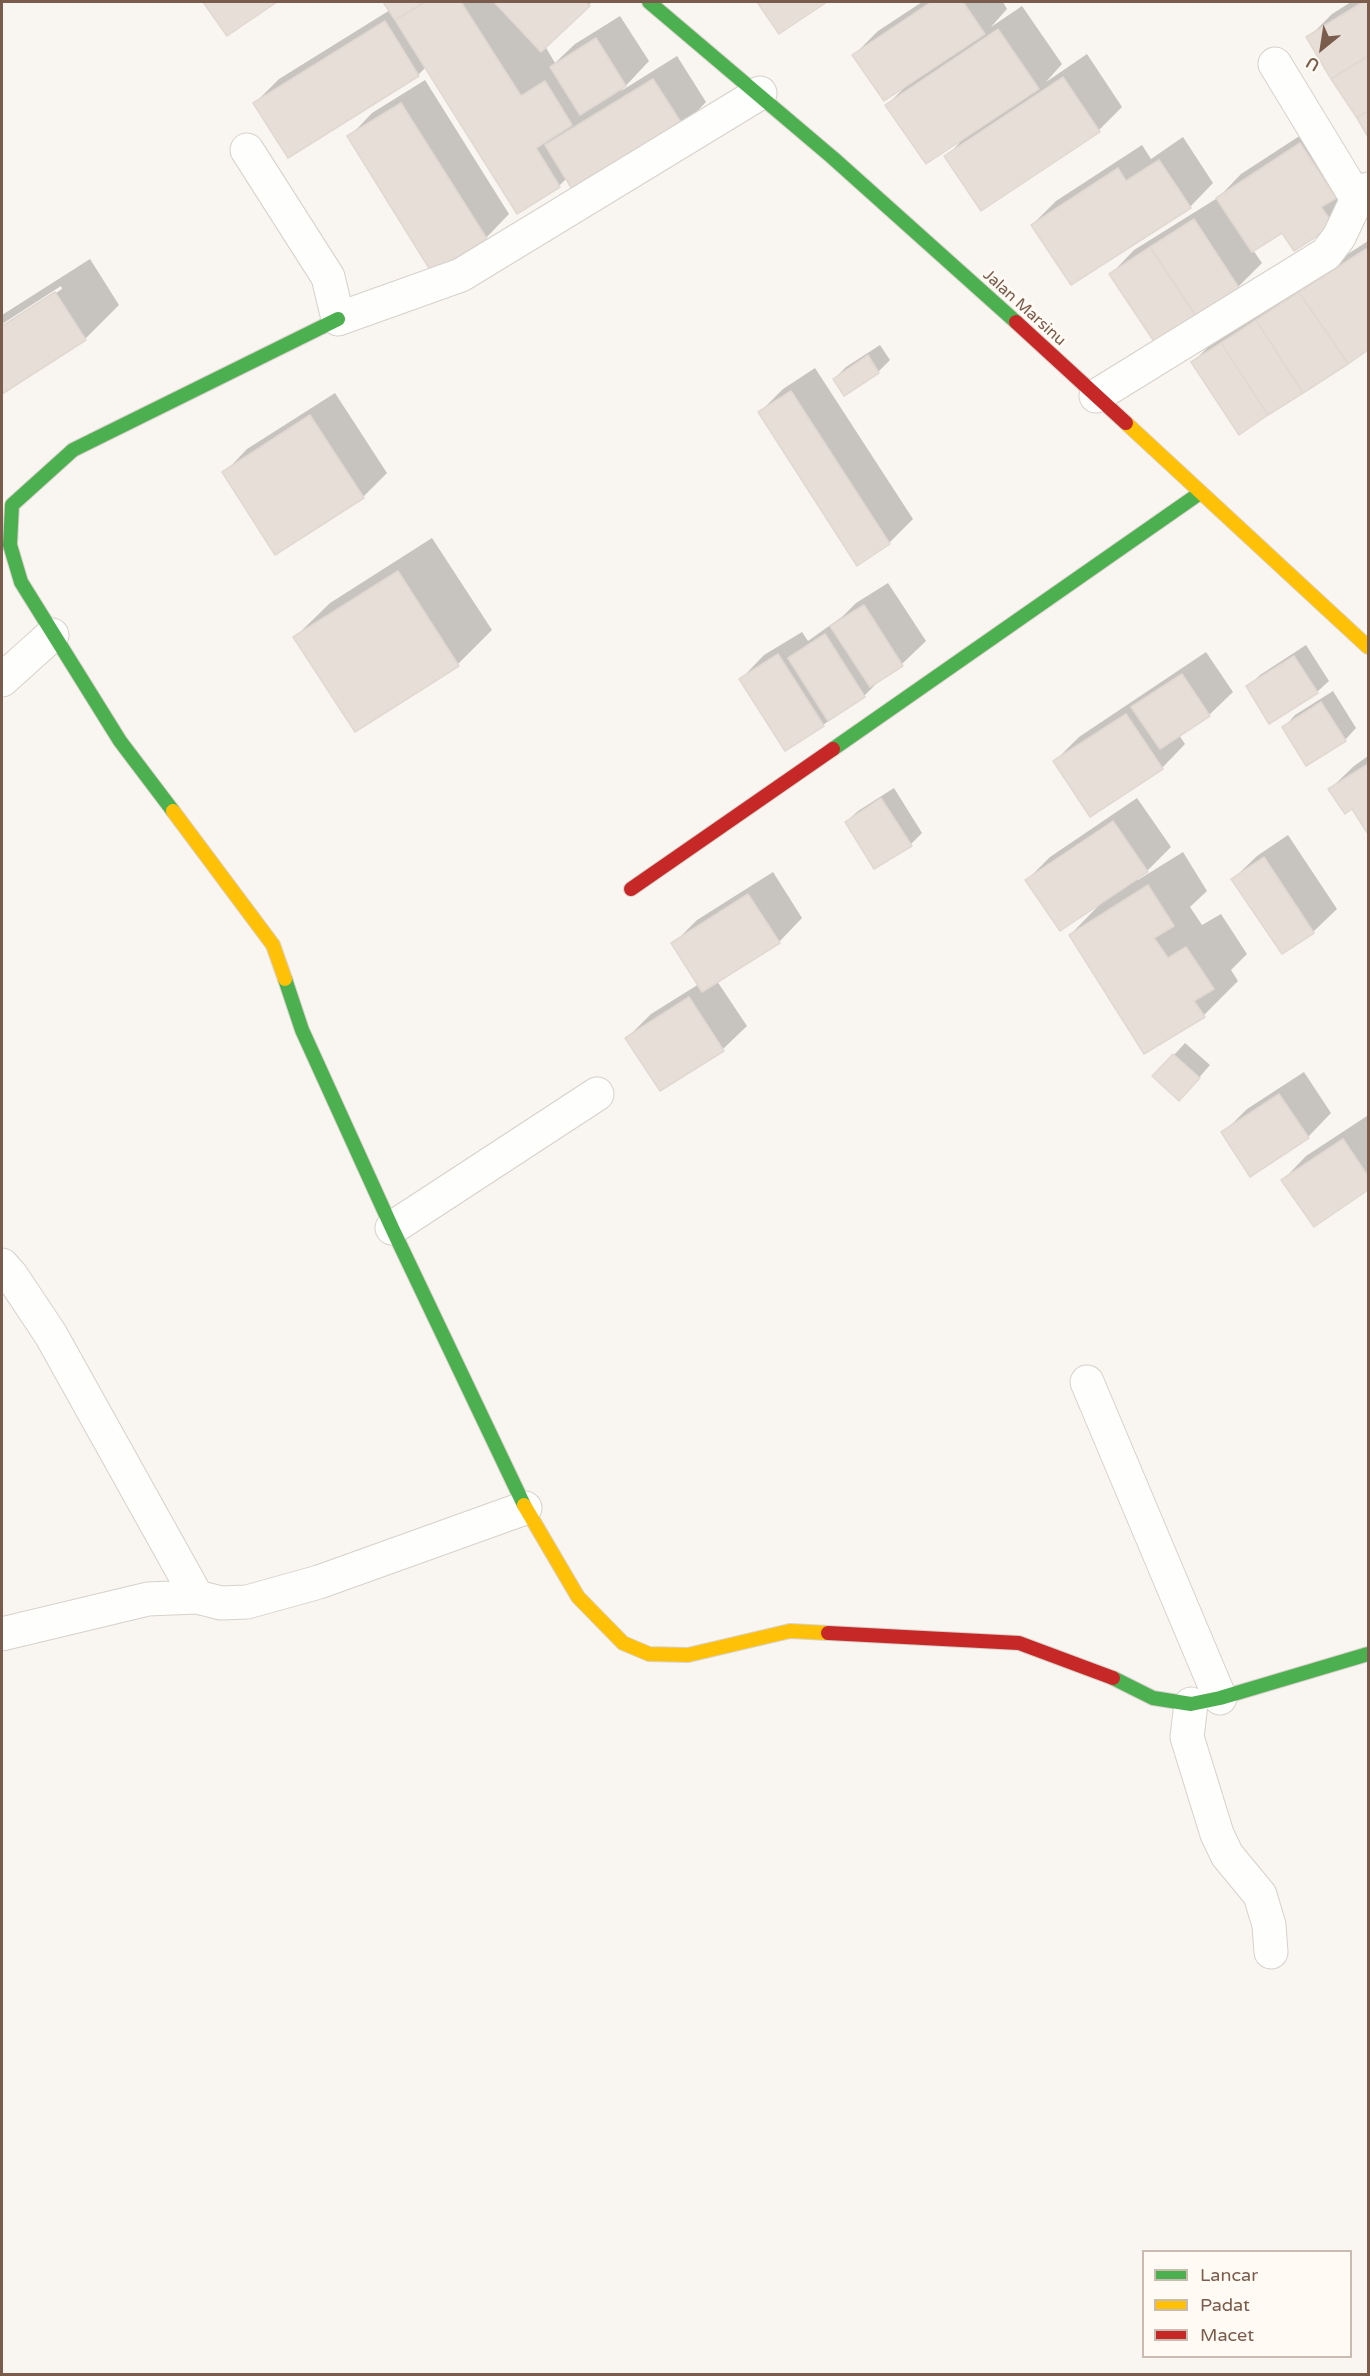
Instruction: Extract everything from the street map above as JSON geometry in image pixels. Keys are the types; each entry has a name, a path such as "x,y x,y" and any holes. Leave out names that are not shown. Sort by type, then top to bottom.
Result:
{"street":[{"name":"Jalan Marsinu","path":"649,2 760,93 1096,396 1368,647"},
{"path":"1096,396 1326,254 1339,237 1363,194 1275,64"},
{"path":"760,93 461,275 338,319 73,450 12,506 11,583 52,634 120,741 273,945 302,1030 392,1228 525,1508 579,1597 622,1643 649,1654 688,1655 790,1630 1019,1643 1106,1675 1153,1698 1205,1701 1368,1654"},
{"path":"247,150 328,277 338,319"},
{"path":"631,889 1200,493"},
{"path":"2,680 52,634"},
{"path":"392,1228 597,1094"},
{"path":"2,1265 51,1335 197,1597"},
{"path":"1088,1382 1205,1701 1187,1737 1217,1834 1227,1855 1260,1896 1269,1925 1271,1952"},
{"path":"2,1634 148,1599 197,1597 221,1603 247,1602 319,1582 525,1508"}],"building":[{"path":"203,2 277,2 227,36"},
{"path":"383,2 425,2 395,20"},
{"path":"425,2 461,2 521,96 545,81 572,125 536,148 560,187 517,214 395,20"},
{"path":"494,2 585,2 590,6 541,52"},
{"path":"757,2 827,2 779,34"},
{"path":"931,2 963,2 985,34 884,101 852,55"},
{"path":"1363,2 1368,2 1368,56 1331,79 1306,37"},
{"path":"385,21 419,76 288,158 253,103"},
{"path":"998,29 1039,89 926,164 885,105"},
{"path":"596,38 626,86 580,115 550,67"},
{"path":"1368,56 1368,111 1357,118 1331,79"},
{"path":"1063,77 1100,132 981,211 944,156"},
{"path":"653,79 684,127 575,194 545,145"},
{"path":"401,103 487,239 432,273 347,136"},
{"path":"1368,111 1368,137 1357,118"},
{"path":"1300,143 1336,198 1321,207 1334,225 1294,251 1282,233 1252,252 1216,198"},
{"path":"1159,160 1191,208 1071,285 1031,225 1118,168 1126,181"},
{"path":"1194,219 1239,288 1196,316 1150,247"},
{"path":"1150,247 1196,316 1155,343 1109,274"},
{"path":"1366,249 1368,253 1368,350 1348,364 1299,292"},
{"path":"55,292 86,340 2,394 2,326"},
{"path":"1299,292 1348,364 1303,393 1256,320"},
{"path":"1256,320 1303,393 1268,415 1221,343"},
{"path":"1221,343 1268,415 1239,435 1191,362"},
{"path":"868,355 879,373 844,396 833,379"},
{"path":"791,391 890,544 857,566 758,412"},
{"path":"310,415 364,498 275,555 222,472"},
{"path":"398,571 459,666 355,732 293,637"},
{"path":"864,605 903,666 870,687 830,626"},
{"path":"825,634 865,697 828,721 788,658"},
{"path":"778,654 824,726 785,751 739,679"},
{"path":"1294,656 1318,693 1269,724 1246,686"},
{"path":"1182,674 1210,716 1160,749 1131,707"},
{"path":"1321,702 1346,741 1306,766 1282,727"},
{"path":"1126,714 1163,769 1090,817 1053,761"},
{"path":"1368,764 1368,834 1352,809 1345,814 1328,789"},
{"path":"881,798 912,846 874,869 845,822"},
{"path":"1113,821 1148,872 1060,931 1025,880"},
{"path":"1264,857 1314,933 1282,954 1231,879"},
{"path":"1148,885 1174,926 1154,938 1168,958 1186,947 1214,989 1194,1001 1205,1017 1144,1054 1069,935"},
{"path":"748,894 780,943 702,992 671,943"},
{"path":"689,997 724,1051 660,1091 625,1038"},
{"path":"1173,1054 1200,1078 1179,1101 1152,1076"},
{"path":"1279,1094 1309,1138 1250,1177 1221,1132"},
{"path":"1343,1139 1368,1176 1368,1190 1314,1227 1281,1180"}],"traffic: fast":[{"path":"649,2 833,158 1016,322"},
{"path":"173,811 120,741 21,582 10,545 12,505 73,450 338,319"},
{"path":"833,749 1200,493"},
{"path":"285,979 302,1030 392,1228 524,1505"},
{"path":"1113,1678 1153,1698 1191,1704 1220,1698 1368,1654"}],"traffic: slow":[{"path":"1126,423 1368,647"},
{"path":"173,811 273,945 285,979"},
{"path":"524,1505 578,1597 623,1643 649,1654 688,1655 790,1631 828,1633"}],"traffic: jam":[{"path":"1016,322 1126,423"},
{"path":"631,889 833,749"},
{"path":"828,1633 1019,1643 1113,1678"}]}
